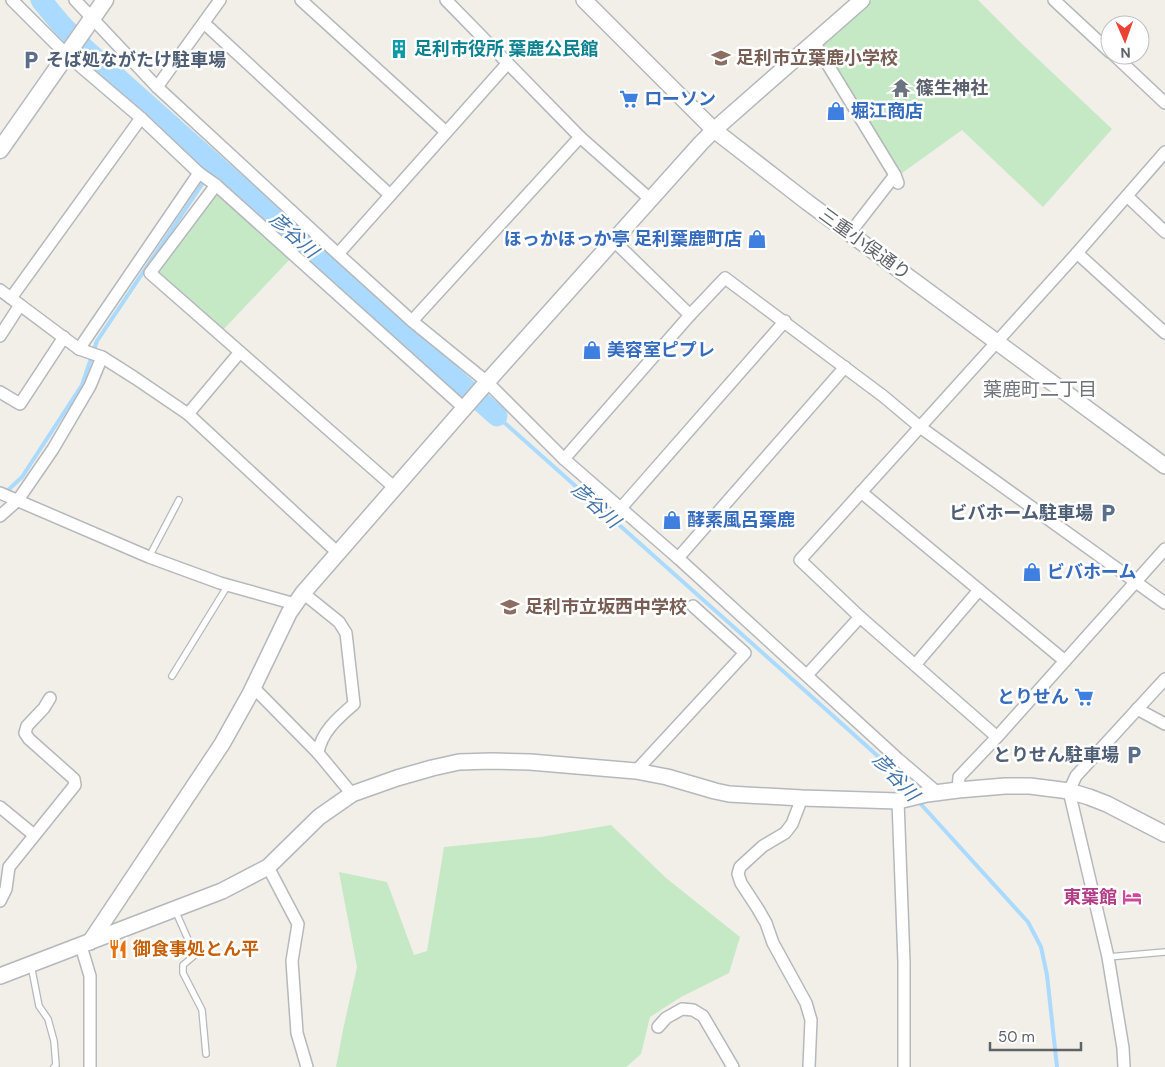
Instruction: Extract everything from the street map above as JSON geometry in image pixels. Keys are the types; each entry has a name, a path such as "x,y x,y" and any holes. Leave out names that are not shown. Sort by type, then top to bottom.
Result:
{"main road":[{"path":"0,150 105,0"}],"street":[{"path":"12,0 70,50 199,173 216,185 467,405"},
{"path":"75,0 90,22 338,254 807,675 932,793"},
{"path":"158,87 220,0"},
{"path":"301,0 446,132"},
{"path":"446,0 580,137 650,199"},
{"name":"三重小俣通り","path":"584,0 714,130 1165,466"},
{"path":"90,1067 90,976 86,944 222,744 254,687 289,613 299,599 484,385 714,130 862,0"},
{"path":"1054,0 1100,43"},
{"path":"204,23 390,196"},
{"path":"814,42 896,179 850,233"},
{"path":"338,254 507,64"},
{"path":"1125,65 1165,103"},
{"path":"0,336 16,302 141,118"},
{"path":"412,321 580,137"},
{"path":"997,737 860,617 800,560 1077,253 1165,152"},
{"path":"79,349 199,173"},
{"path":"216,185 150,273 395,488"},
{"path":"1127,196 1165,232"},
{"path":"613,240 690,315"},
{"path":"1077,253 1165,333"},
{"path":"564,458 725,278 785,321 883,396 920,427 1165,603"},
{"path":"0,290 79,349 102,357 188,414 338,553"},
{"path":"621,508 785,321"},
{"path":"0,392 20,404 64,338"},
{"path":"188,414 240,352"},
{"path":"0,516 18,500 53,450 90,386 102,357"},
{"path":"678,558 845,367"},
{"path":"861,492 1065,661"},
{"path":"0,493 149,557 228,585 299,599 339,622 346,633 354,704 335,721 319,743 318,753"},
{"path":"958,790 959,777 1165,549"},
{"path":"915,665 979,590"},
{"path":"636,771 745,652 693,606"},
{"path":"807,675 860,617"},
{"path":"1124,1067 1123,1048 1108,957 1069,791 1076,776 1165,679"},
{"path":"254,687 318,753 352,794"},
{"path":"0,901 6,889 4,876 34,835 75,785 74,779 29,739 25,733 27,726 44,708 50,698"},
{"path":"1137,709 1165,724"},
{"path":"0,976 222,891 268,867 318,817 352,794 414,773 458,762 530,762 636,771 667,777 729,794 872,801 901,800 932,793 958,790 1030,786 1069,791 1107,804 1165,834"},
{"path":"802,798 792,824 785,833 763,846 740,867 738,874 741,883 766,923 772,943 806,1003 811,1020 809,1067"},
{"path":"901,800 904,1067"},
{"path":"0,807 34,835"},
{"path":"268,867 298,924 292,961 297,1033 307,1067"},
{"path":"658,1027 666,1018 682,1009 693,1010 703,1016 733,1067"}],"lane":[{"path":"149,557 180,500"},
{"path":"172,676 228,585"},
{"path":"175,909 195,955 183,966 183,973 202,1010 206,1054"},
{"path":"1108,957 1165,952"},
{"path":"31,965 39,1006 48,1019 54,1041 56,1065 54,1067"}],"green space":[{"path":"872,0 978,0 1112,129 1043,207 962,130 902,173 818,42"},
{"path":"216,190 291,258 222,331 154,272"},
{"path":"611,825 666,878 740,937 729,973 681,997 650,1017 641,1054 626,1067 336,1067 357,967 339,872 387,882 414,955 427,951 444,847 541,837"}],"waterway":[{"name":"彦谷川","path":"41,0 84,48 497,416"},
{"path":"5,493 22,477 82,385 97,341 215,165"},
{"name":"彦谷川","path":"497,416 880,758 912,794"},
{"name":"彦谷川","path":"918,801 1028,922 1041,947 1047,975 1057,1067"}],"place":[{"name":"足利市役所 葉鹿公民館","path":"399,49"},
{"name":"足利市立葉鹿小学校","path":"721,58"},
{"name":"そば処ながたけ駐車場","path":"31,60"},
{"name":"篠生神社","path":"901,88"},
{"name":"ローソン","path":"629,99"},
{"name":"堀江商店","path":"836,111"},
{"name":"ほっかほっか亭 足利葉鹿町店","path":"757,239"},
{"name":"美容室ピプレ","path":"592,350"},
{"name":"ビバホーム駐車場","path":"1108,513"},
{"name":"酵素風呂葉鹿","path":"672,520"},
{"name":"ビバホーム","path":"1032,572"},
{"name":"足利市立坂西中学校","path":"510,607"},
{"name":"とりせん","path":"1084,697"},
{"name":"とりせん駐車場","path":"1134,755"},
{"name":"東葉館","path":"1132,897"},
{"name":"御食事処とん平","path":"118,949"}],"district":[{"name":"葉鹿町二丁目","path":"1040,389"}]}
